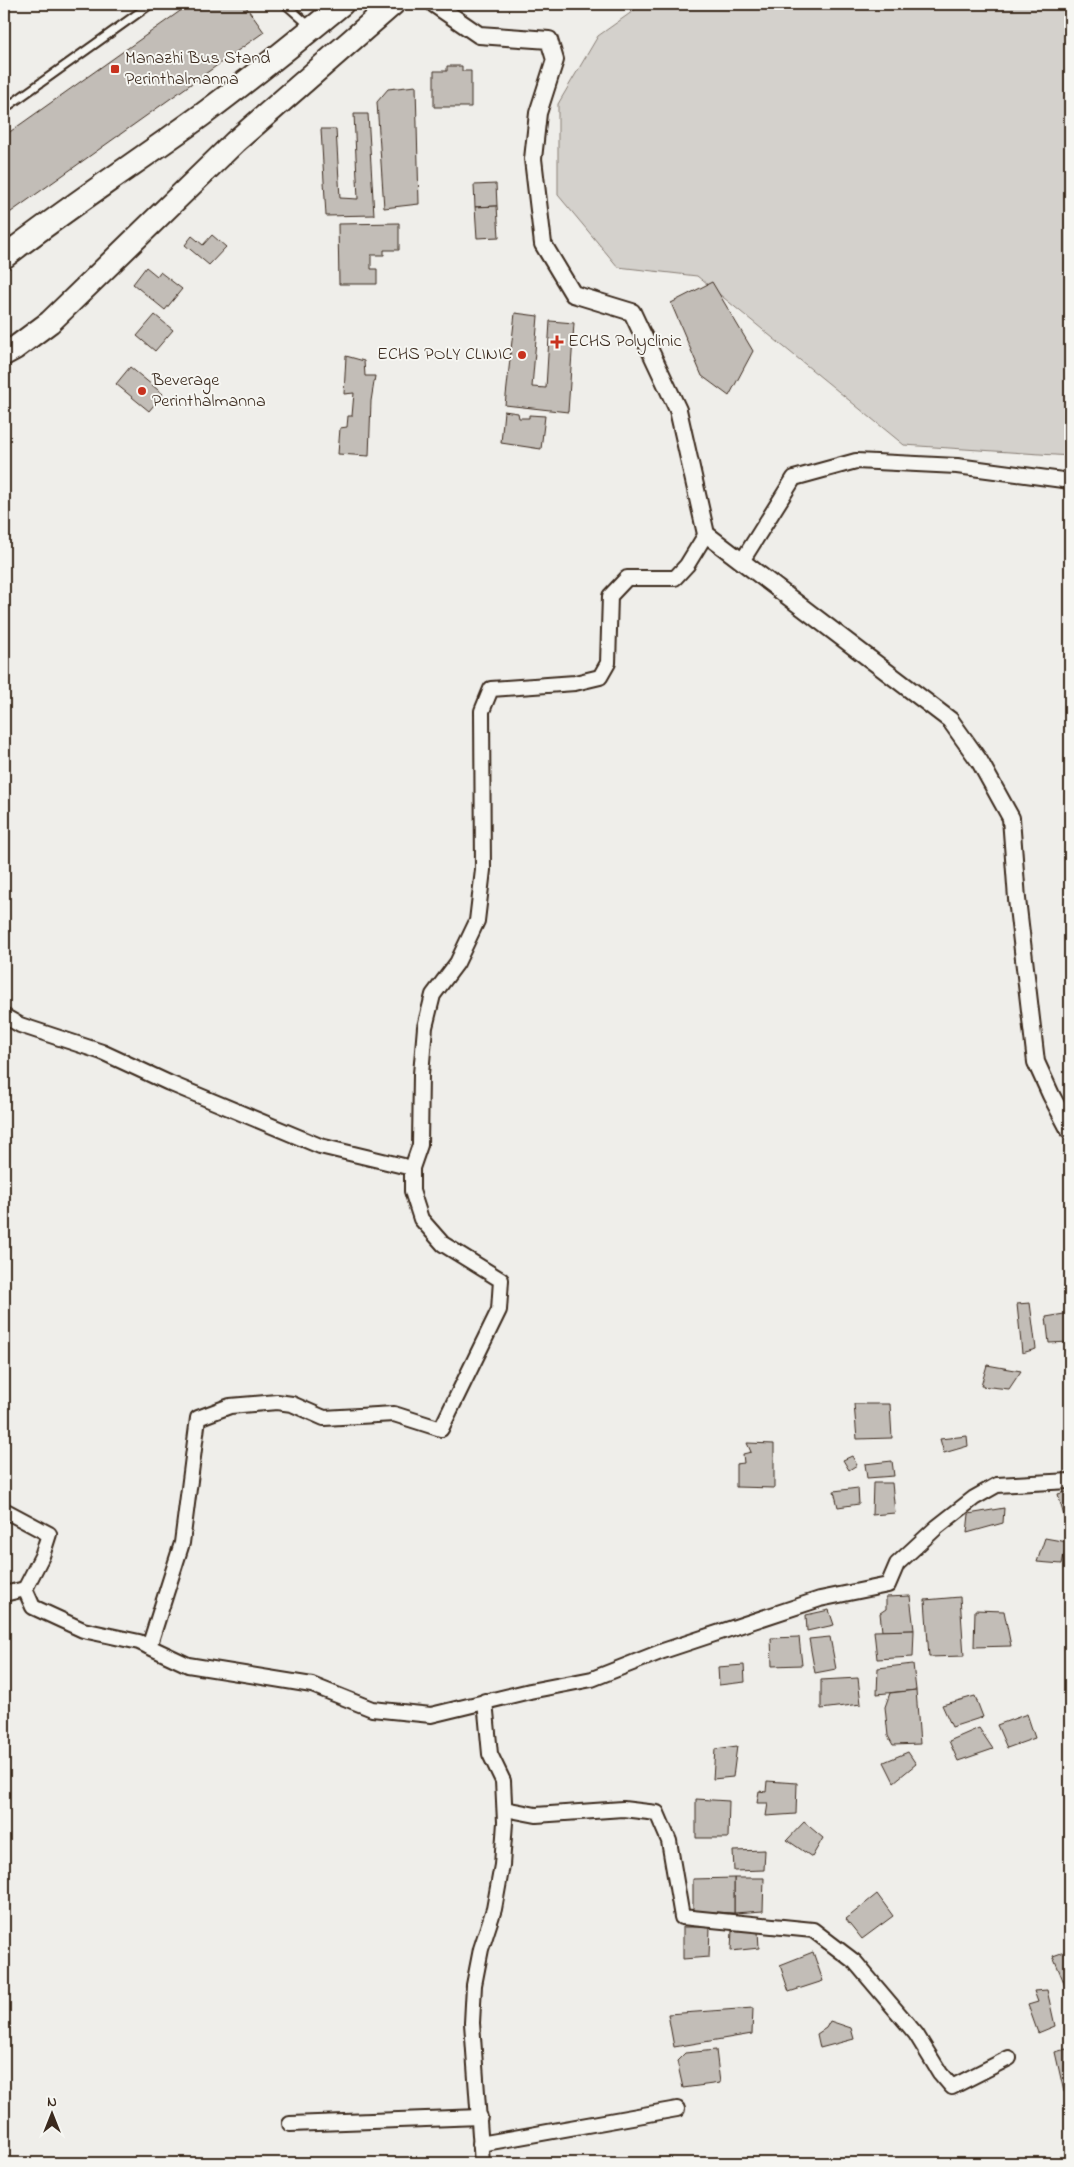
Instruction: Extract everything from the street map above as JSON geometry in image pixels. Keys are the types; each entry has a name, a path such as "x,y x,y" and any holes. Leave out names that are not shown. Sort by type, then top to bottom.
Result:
{"highway":[{"path":"5,254 202,115 342,4"},
{"path":"4,354 50,322 235,142 393,4"}],"street":[{"path":"434,4 479,35 549,40 555,60 538,113 533,159 543,244 573,294 632,312 678,410 706,534 950,720 980,762 1011,818 1016,899 1036,1062 1050,1095 1070,1131"},
{"path":"742,561 794,478 856,460 957,466 1070,481"},
{"path":"149,1647 182,1543 198,1418 230,1406 278,1402 292,1404 324,1418 394,1414 441,1429 499,1310 501,1280 443,1244 421,1219 412,1191 412,1168 420,1145 421,1074 425,1027 433,995 457,963 477,921 483,870 482,711 491,689 575,683 600,677 608,663 610,596 628,578 675,578 687,565 706,534"},
{"path":"4,1016 20,1025 102,1052 169,1084 320,1146 412,1168"},
{"path":"25,1589 33,1607 83,1630 139,1642 188,1665 312,1685 372,1709 431,1715 485,1701 592,1679 663,1651 820,1598 888,1585 897,1564 937,1527 974,1498 997,1485 1070,1480"},
{"path":"4,1510 49,1534 42,1556 25,1589 4,1594"},
{"path":"482,2163 472,2024 474,1985 481,1949 494,1909 502,1865 504,1809 503,1781 490,1754 485,1701"},
{"path":"504,1809 536,1815 624,1809 657,1813 669,1841 682,1918 813,1930 854,1962 916,2034 940,2073 952,2087 1009,2058"},
{"path":"480,2144 677,2109"},
{"path":"290,2124 480,2117"}],"lane":[{"path":"4,108 151,4"},
{"path":"284,4 313,28"}],"shaded area":[{"path":"643,4 1070,4 1070,456 904,445 697,276 618,267 558,195 558,104 598,36"}],"building":[{"path":"190,4 244,4 264,32 4,217 4,136"},
{"path":"447,66 462,66 462,71 471,71 471,107 434,107 434,71 447,71"},
{"path":"416,86 419,204 384,208 377,102 388,89"},
{"path":"354,114 368,114 374,215 326,216 321,129 336,129 340,198 358,199"},
{"path":"496,184 497,206 475,207 474,185"},
{"path":"497,206 499,237 477,238 475,207"},
{"path":"399,223 399,250 384,250 384,255 371,255 371,269 377,269 377,284 339,284 338,224"},
{"path":"212,235 226,247 209,265 185,245 192,236 203,245"},
{"path":"146,267 157,276 160,272 182,289 165,310 133,284"},
{"path":"712,282 753,351 729,396 702,376 671,303"},
{"name":"ECHS POLY CLINIC","path":"515,313 538,316 532,387 546,388 550,321 574,323 568,412 505,405"},
{"path":"155,315 173,330 155,351 137,336"},
{"path":"346,356 364,361 365,376 375,376 371,401 369,456 338,454 340,428 347,427 348,416 352,416 354,393 344,394"},
{"name":"Beverage Perinthalmanna","path":"130,367 163,394 149,411 116,384"},
{"path":"504,411 518,413 519,418 529,418 529,415 545,416 541,449 501,443"},
{"path":"1030,1303 1036,1349 1022,1353 1017,1304"},
{"path":"1070,1313 1070,1342 1049,1343 1046,1317"},
{"path":"987,1365 1021,1371 1009,1389 981,1386"},
{"path":"854,1404 890,1404 892,1438 857,1439"},
{"path":"967,1436 968,1446 944,1453 940,1439"},
{"path":"747,1443 774,1444 774,1488 736,1487 736,1464 744,1463 743,1454 751,1452"},
{"path":"852,1456 857,1465 849,1470 843,1460"},
{"path":"892,1461 894,1476 867,1478 865,1464"},
{"path":"873,1483 892,1483 895,1513 872,1515"},
{"path":"858,1488 859,1504 838,1507 834,1491"},
{"path":"1070,1491 1070,1526 1067,1527 1058,1494"},
{"path":"1004,1508 1003,1523 967,1533 969,1514"},
{"path":"1045,1538 1067,1542 1062,1564 1037,1562"},
{"path":"910,1596 914,1630 882,1631 880,1613 886,1609 886,1597"},
{"path":"960,1597 964,1656 929,1657 925,1600"},
{"path":"829,1610 834,1625 807,1631 806,1615"},
{"path":"975,1610 1004,1611 1011,1646 974,1647"},
{"path":"914,1630 913,1657 877,1659 874,1631"},
{"path":"799,1637 802,1665 772,1666 771,1638"},
{"path":"830,1637 836,1669 815,1673 809,1639"},
{"path":"913,1664 916,1690 877,1694 878,1668"},
{"path":"744,1665 745,1682 719,1685 718,1667"},
{"path":"858,1678 861,1704 821,1709 821,1680"},
{"path":"916,1690 920,1744 893,1745 888,1736 885,1707 890,1693"},
{"path":"975,1696 983,1717 952,1727 942,1705"},
{"path":"1027,1714 1035,1738 1007,1748 997,1725"},
{"path":"979,1728 993,1749 958,1761 949,1741"},
{"path":"737,1746 733,1777 713,1779 715,1749"},
{"path":"908,1752 916,1764 894,1782 884,1762"},
{"path":"767,1781 797,1783 796,1814 766,1816 768,1803 757,1803 759,1791 766,1792"},
{"path":"696,1799 729,1801 728,1838 696,1838"},
{"path":"804,1822 823,1838 812,1857 787,1840"},
{"path":"765,1850 764,1870 734,1871 733,1851"},
{"path":"734,1878 764,1878 763,1911 734,1913"},
{"path":"734,1878 734,1913 693,1911 693,1879"},
{"path":"877,1894 893,1916 862,1939 846,1919"},
{"path":"683,1927 710,1927 709,1957 683,1959"},
{"path":"732,1930 758,1931 759,1948 731,1951"},
{"path":"1070,1950 1070,1977 1063,1980 1053,1956"},
{"path":"813,1952 823,1981 789,1992 780,1965"},
{"path":"1070,1979 1070,2007 1063,1980"},
{"path":"1047,1990 1055,2026 1038,2033 1028,2005 1038,2002 1034,1991"},
{"path":"753,2008 752,2034 674,2047 668,2014"},
{"path":"830,2021 851,2028 854,2039 820,2048 817,2034 826,2028"},
{"path":"1070,2048 1070,2091 1064,2092 1055,2052"},
{"path":"716,2050 720,2083 683,2088 677,2061 685,2053"}],"place":[{"name":"Manazhi Bus Stand Perinthalmanna","path":"115,69"},
{"name":"ECHS Polyclinic","path":"557,342"},
{"name":"ECHS POLY CLINIC","path":"522,355"},
{"name":"Beverage Perinthalmanna","path":"142,391"}]}
